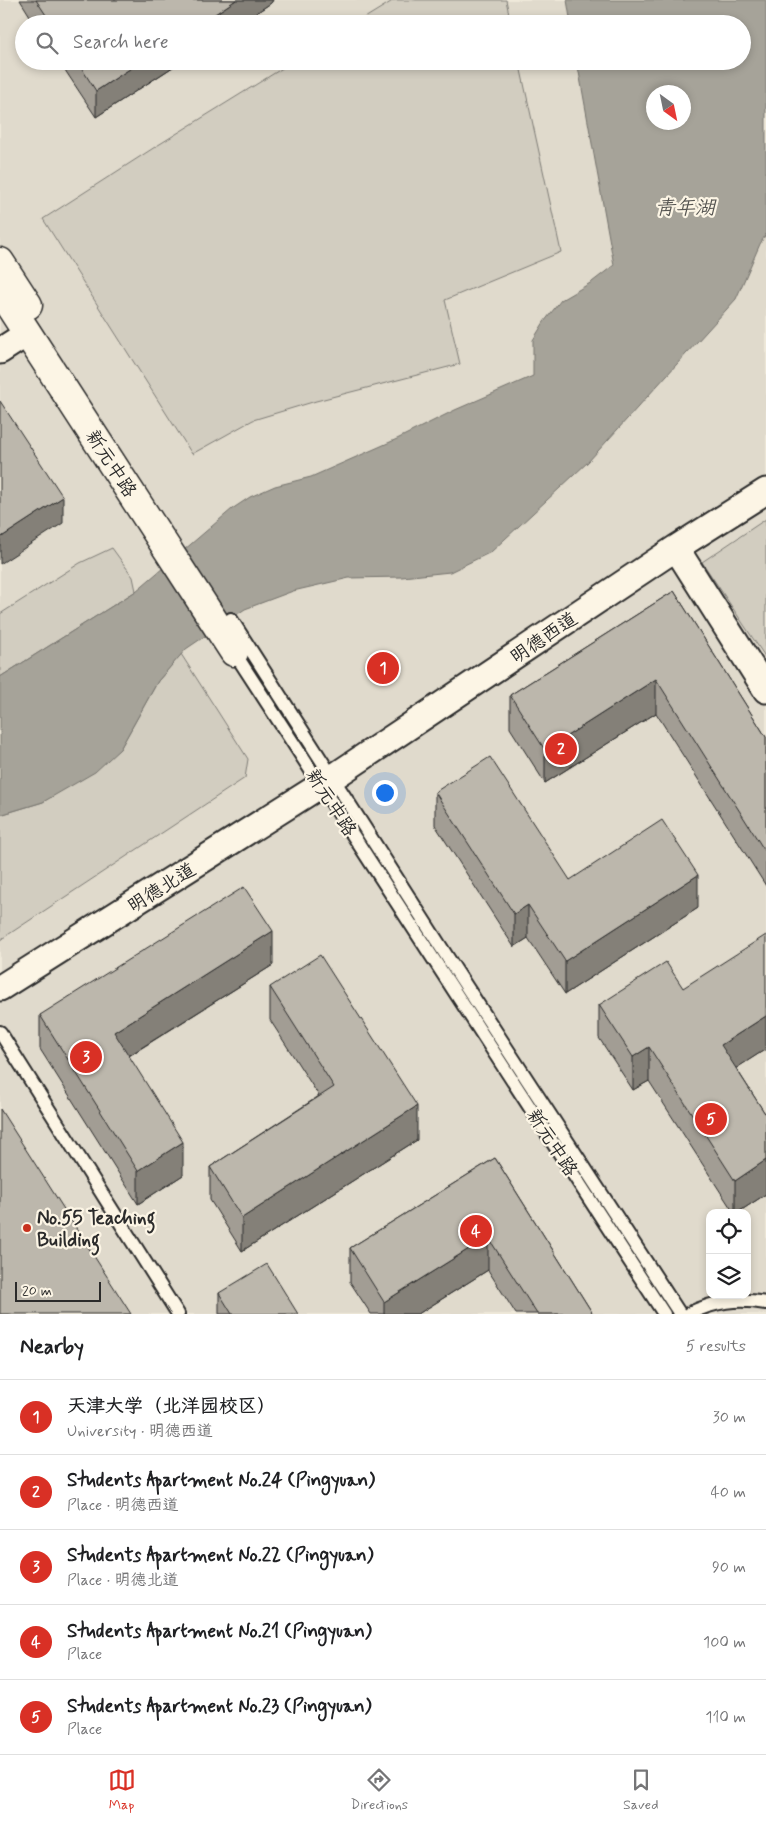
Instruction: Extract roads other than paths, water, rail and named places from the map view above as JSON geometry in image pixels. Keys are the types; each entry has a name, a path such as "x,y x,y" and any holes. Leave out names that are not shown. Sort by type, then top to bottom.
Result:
{"street":[{"name":"新元中路","path":"0,262 231,618"},
{"name":"新元中路","path":"0,291 234,652"},
{"path":"0,351 28,333"},
{"name":"明德西道","path":"327,782 676,548 766,491"},
{"path":"676,548 766,690"},
{"name":"明德北道","path":"0,988 327,782"}],"lane":[{"name":"新元中路","path":"231,618 327,782 664,1314"},
{"name":"新元中路","path":"234,652 327,782 680,1314"},
{"path":"0,1032 178,1314"},
{"path":"688,1314 706,1305 745,1299 766,1304"}],"water":[{"name":"青年湖","path":"567,0 766,0 766,234 736,299 588,462 491,552 450,572 402,577 349,578 293,591 245,609 186,649 158,681 120,749 95,772 43,802 0,815 0,677 136,591 232,509 250,497 275,486 311,477 533,376 533,340 544,322 561,300 592,282 614,265 579,70 751,70 751,15 570,15"}],"place":[{"name":"天津大学（北洋园校区）","path":"383,668"},
{"name":"Students Apartment No.24 (Pingyuan)","path":"561,749"},
{"name":"Students Apartment No.22 (Pingyuan)","path":"86,1057"},
{"name":"Students Apartment No.23 (Pingyuan)","path":"711,1119"},
{"name":"No.55 Teaching Building","path":"27,1228"},
{"name":"Students Apartment No.21 (Pingyuan)","path":"476,1231"}]}
